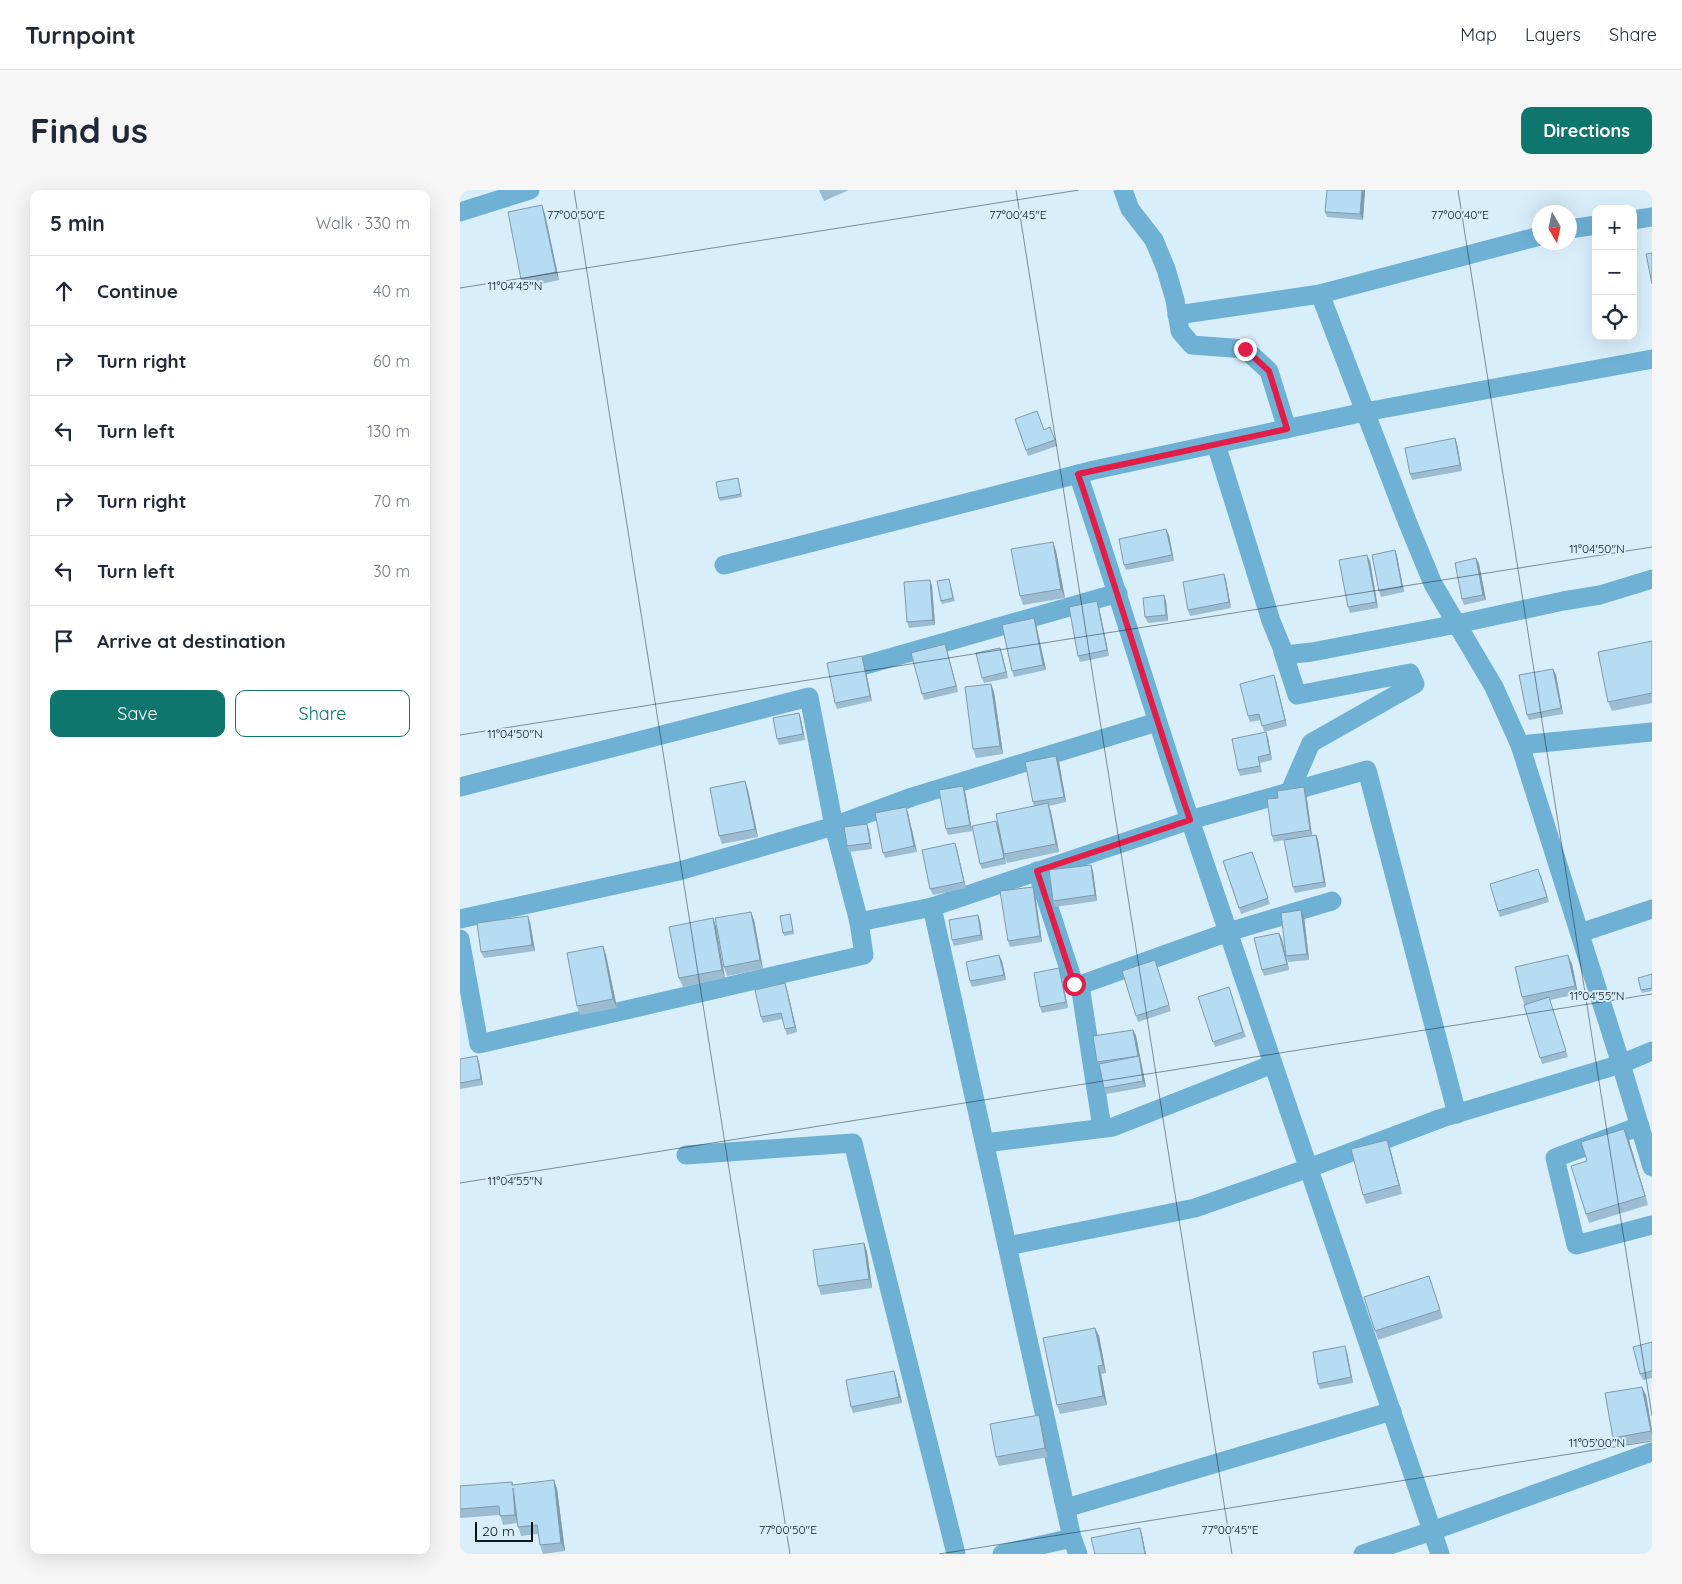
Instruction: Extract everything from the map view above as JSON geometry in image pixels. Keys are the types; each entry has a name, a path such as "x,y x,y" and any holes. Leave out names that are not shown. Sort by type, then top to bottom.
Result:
{"street":[{"path":"460,212 530,190"},
{"path":"1123,190 1130,209 1154,240 1166,269 1180,331 1192,345 1245,349 1269,371 1287,429"},
{"path":"1637,220 1652,218"},
{"path":"1577,228 1592,226"},
{"path":"1177,315 1320,294 1532,238"},
{"path":"1320,294 1433,584 1494,687 1520,745 1652,1167"},
{"path":"724,565 1078,474 1365,412 1652,358"},
{"path":"1216,444 1271,621 1297,695 1410,672 1415,684 1311,743 1290,792"},
{"path":"1078,474 1118,592 1157,722 1440,1554"},
{"path":"1283,652 1285,655 1312,652 1457,624 1600,595 1652,579"},
{"path":"865,665 1118,592"},
{"path":"460,787 809,698 834,826 859,922 864,955 479,1044 460,939"},
{"path":"460,920 679,872 834,826 912,797 1157,722"},
{"path":"1520,745 1652,732"},
{"path":"859,922 932,907 1190,820 1367,770 1458,1114"},
{"path":"1037,871 1074,984 1080,985 1228,932 1332,901"},
{"path":"932,907 1075,1546 1002,1554"},
{"path":"1580,933 1652,909"},
{"path":"1080,985 1102,1128"},
{"path":"1008,1246 1195,1208 1442,1118 1621,1064 1652,1051"},
{"path":"985,1143 1113,1127 1273,1064"},
{"path":"1640,1126 1556,1158 1576,1245 1652,1225"},
{"path":"686,1155 852,1142 956,1554"},
{"path":"1066,1508 1392,1411"},
{"path":"1363,1554 1432,1532 1652,1452"}],"building":[{"path":"1327,190 1362,190 1360,214 1325,212"},
{"path":"542,205 556,272 521,279 508,212"},
{"path":"1652,253 1652,284 1646,254"},
{"path":"1037,411 1044,430 1050,427 1055,440 1026,450 1015,419"},
{"path":"1455,438 1460,465 1410,474 1405,448"},
{"path":"738,478 741,494 719,498 716,482"},
{"path":"1166,529 1172,555 1124,565 1119,539"},
{"path":"1053,542 1061,589 1020,596 1011,549"},
{"path":"1395,550 1402,587 1379,591 1372,555"},
{"path":"1367,555 1376,602 1348,607 1339,560"},
{"path":"1476,558 1483,595 1462,599 1455,563"},
{"path":"1224,574 1229,602 1188,610 1183,582"},
{"path":"949,579 953,598 941,601 937,581"},
{"path":"930,580 933,620 907,622 904,582"},
{"path":"1164,595 1166,615 1145,617 1143,598"},
{"path":"1097,601 1107,650 1078,656 1069,607"},
{"path":"1034,618 1043,665 1012,671 1002,625"},
{"path":"1652,641 1652,693 1608,702 1598,652"},
{"path":"945,644 956,686 922,694 911,653"},
{"path":"1000,648 1006,672 982,678 976,653"},
{"path":"862,656 870,696 835,703 827,663"},
{"path":"1553,669 1561,708 1527,715 1519,675"},
{"path":"1274,675 1285,720 1262,726 1259,714 1248,716 1240,684"},
{"path":"991,684 1000,746 973,749 965,687"},
{"path":"799,713 803,734 777,739 773,718"},
{"path":"1266,732 1270,754 1258,757 1260,766 1238,770 1232,739"},
{"path":"1056,756 1064,797 1033,802 1025,762"},
{"path":"745,781 755,829 719,836 710,788"},
{"path":"963,786 970,825 946,829 939,790"},
{"path":"1304,787 1310,830 1272,836 1267,799 1278,798 1277,791"},
{"path":"1048,803 1056,844 1004,854 996,814"},
{"path":"906,807 914,846 883,853 875,813"},
{"path":"996,821 1004,858 980,864 972,826"},
{"path":"867,824 870,843 847,846 844,827"},
{"path":"1316,835 1324,882 1293,887 1284,840"},
{"path":"955,843 964,882 930,889 922,850"},
{"path":"1252,852 1268,898 1239,908 1223,861"},
{"path":"1091,865 1095,895 1053,901 1049,870"},
{"path":"1538,869 1547,897 1498,911 1490,884"},
{"path":"1033,887 1040,936 1008,941 1000,891"},
{"path":"1301,910 1307,954 1286,956 1281,913"},
{"path":"751,912 760,960 724,967 715,918"},
{"path":"790,914 793,931 783,933 780,916"},
{"path":"978,915 981,935 952,940 949,920"},
{"path":"528,916 532,945 481,952 477,923"},
{"path":"713,918 722,970 679,978 669,927"},
{"path":"1279,933 1287,964 1262,970 1254,938"},
{"path":"603,946 613,999 577,1006 567,953"},
{"path":"999,955 1004,975 970,981 966,962"},
{"path":"1568,955 1575,986 1522,997 1515,967"},
{"path":"1155,960 1169,1005 1136,1016 1122,971"},
{"path":"1059,968 1066,1002 1040,1007 1034,973"},
{"path":"1652,974 1652,988 1641,990 1638,978"},
{"path":"785,983 795,1027 785,1029 781,1013 761,1017 755,990"},
{"path":"1229,987 1243,1032 1213,1042 1198,997"},
{"path":"1549,997 1566,1051 1540,1058 1524,1005"},
{"path":"1133,1030 1138,1056 1097,1062 1093,1036"},
{"path":"477,1056 481,1079 460,1083 460,1059"},
{"path":"1139,1056 1143,1081 1104,1088 1099,1064"},
{"path":"1624,1129 1645,1196 1586,1214 1571,1166 1587,1161 1581,1142"},
{"path":"1387,1140 1399,1185 1363,1195 1351,1149"},
{"path":"864,1243 869,1279 818,1286 813,1250"},
{"path":"1429,1276 1440,1310 1375,1331 1364,1297"},
{"path":"1095,1328 1103,1365 1098,1366 1103,1396 1057,1405 1043,1338"},
{"path":"1652,1342 1652,1371 1640,1374 1633,1347"},
{"path":"1345,1346 1351,1377 1318,1384 1313,1352"},
{"path":"894,1371 899,1397 851,1407 846,1380"},
{"path":"1642,1387 1651,1431 1613,1438 1605,1393"},
{"path":"1039,1415 1045,1448 996,1457 990,1424"},
{"path":"554,1480 561,1543 540,1545 537,1525 518,1527 513,1488 515,1515 500,1516 499,1506 460,1509 460,1486 512,1482 512,1485"},
{"path":"1140,1528 1145,1554 1095,1554 1091,1538"}],"route":[{"path":"1074,984 1037,871 1190,820 1157,722 1118,592 1078,474 1287,429 1269,371 1245,349"}]}
